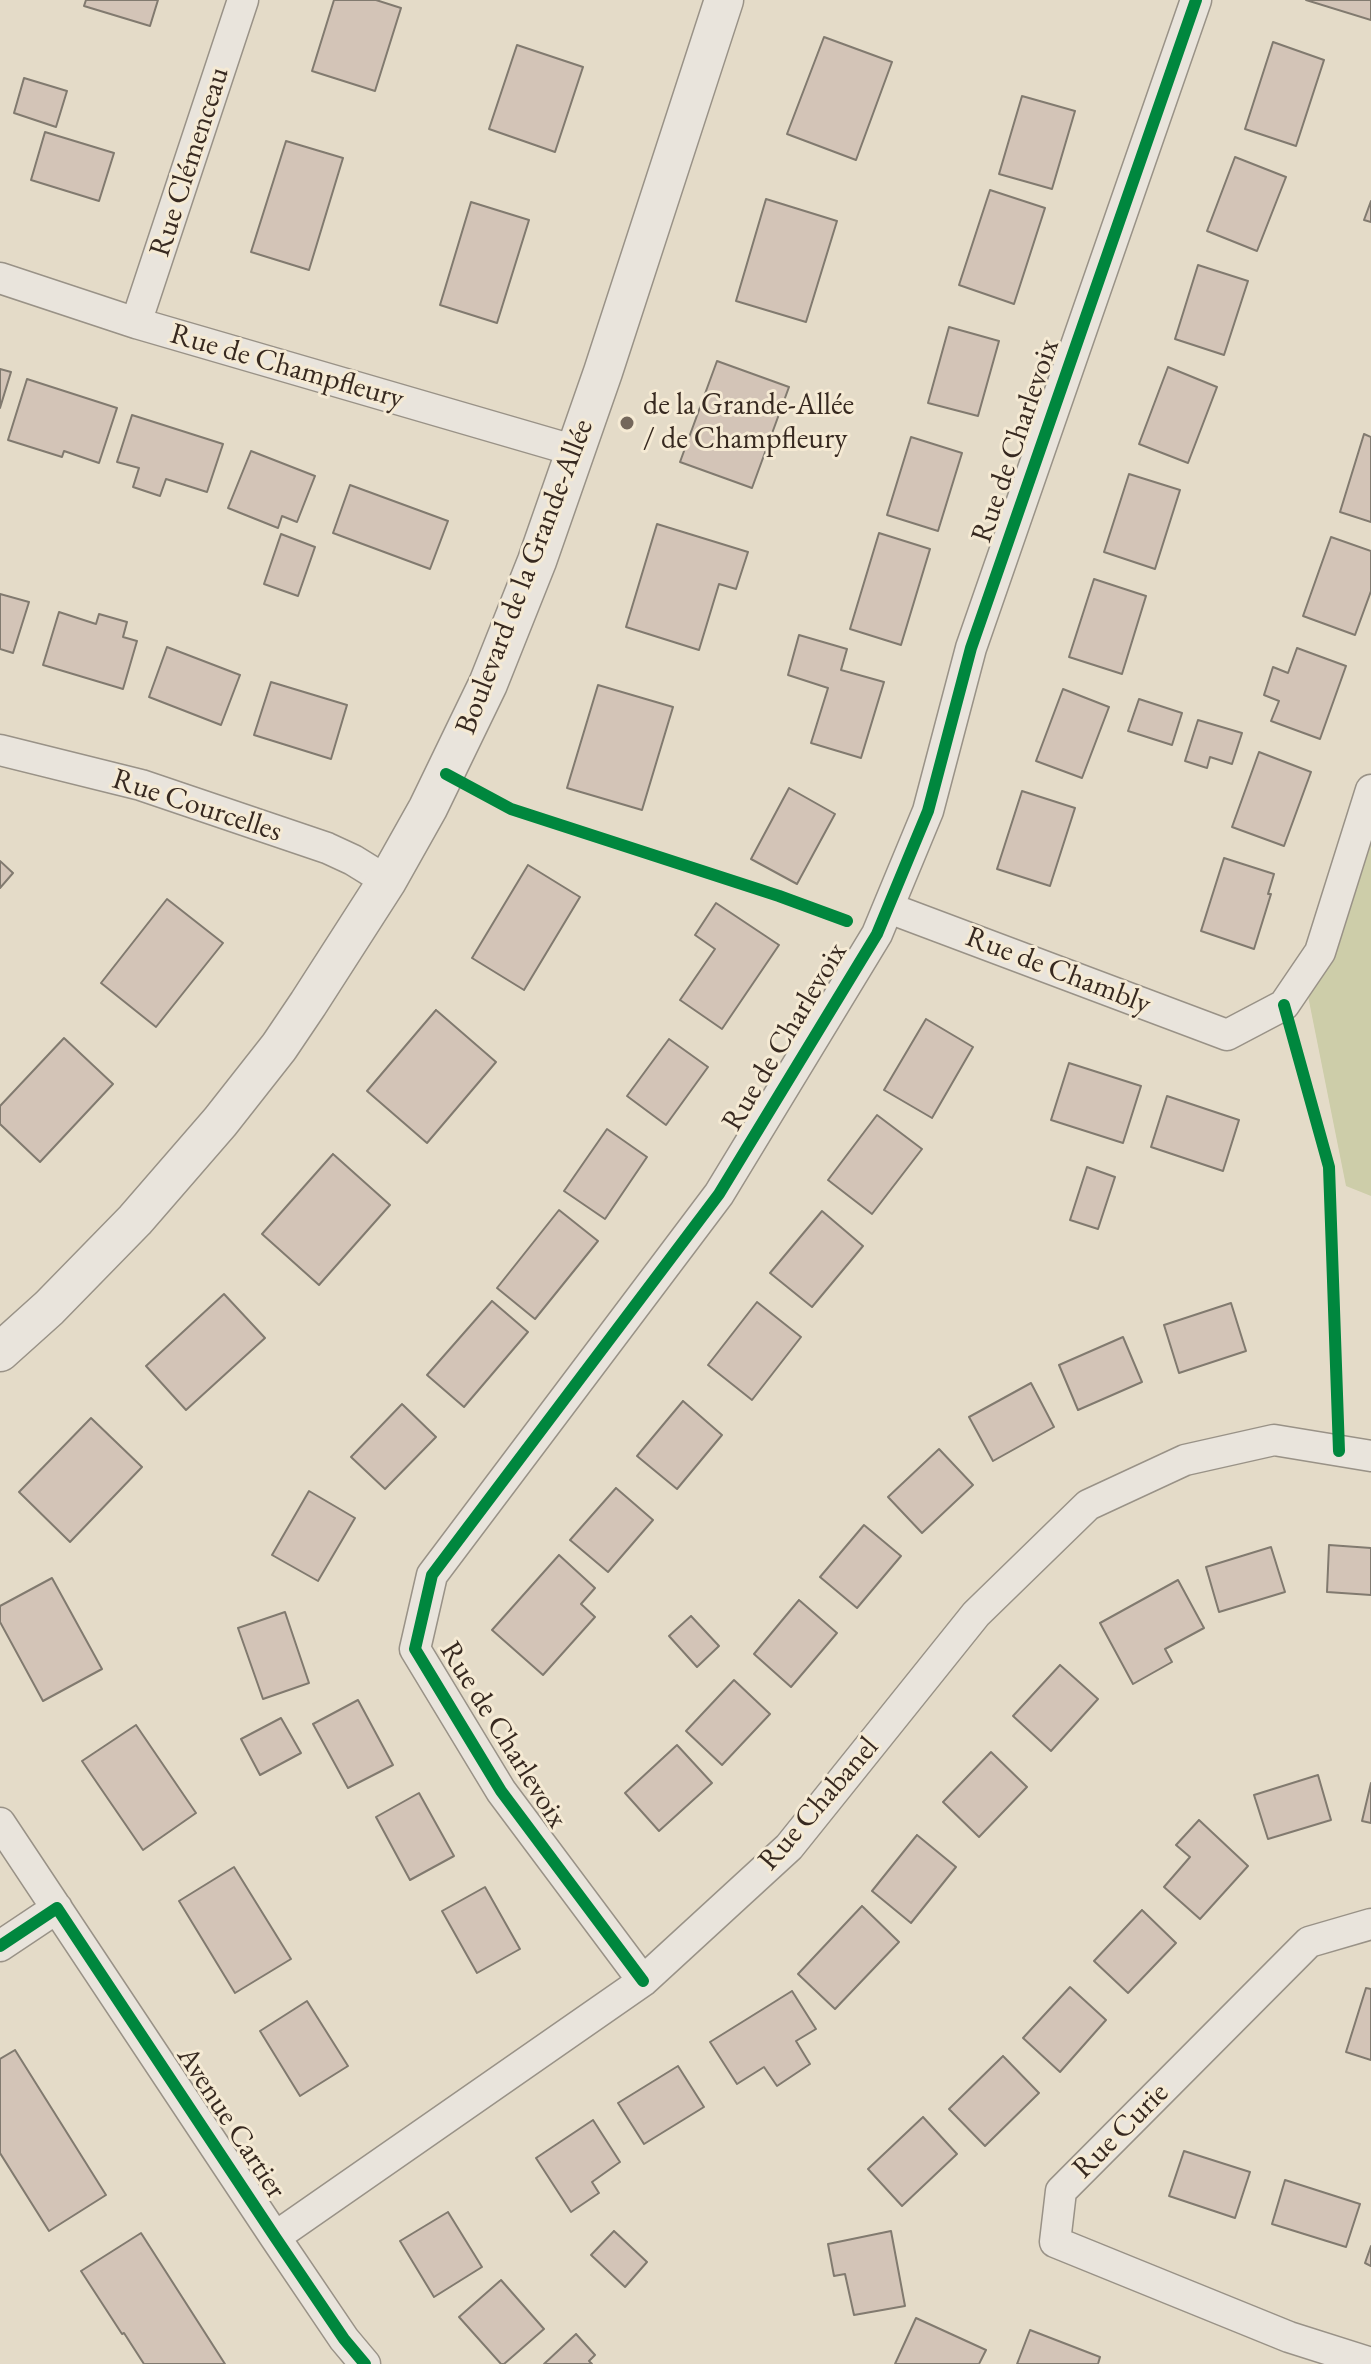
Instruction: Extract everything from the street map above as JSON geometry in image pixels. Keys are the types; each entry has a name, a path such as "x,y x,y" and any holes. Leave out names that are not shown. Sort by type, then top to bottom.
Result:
{"street":[{"name":"Rue Clémenceau","path":"136,323 243,0"},
{"name":"Boulevard de la Grande-Allée","path":"0,1352 49,1308 135,1220 220,1122 279,1047 387,881 434,797 488,684 537,561 724,0"},
{"name":"Rue de Charlevoix","path":"643,1981 501,1791 415,1649 432,1575 719,1194 868,952 928,811 971,648 1196,0"},
{"name":"Rue de Champfleury","path":"0,278 136,323 576,451"},
{"name":"Rue Courcelles","path":"0,750 141,785 313,843 353,860 387,881"},
{"name":"Rue de Chambly","path":"889,908 1227,1035 1284,1005 1320,952 1371,790"},
{"name":"Rue Chabanel","path":"275,2237 643,1981 789,1847 976,1614 1088,1505 1185,1460 1274,1440 1371,1456"},
{"name":"Avenue Cartier","path":"0,1823 275,2237 344,2339 365,2364"},
{"path":"0,1946 57,1908"},
{"name":"Rue Curie","path":"1371,1924 1309,1942 1061,2191 1055,2242 1289,2337 1371,2363"}],"green space":[{"path":"1371,793 1371,1196 1346,1186 1308,996"}],"building":[{"path":"86,0 158,0 150,26 84,6"},
{"path":"334,0 376,0 401,8 375,91 312,71"},
{"path":"1306,0 1371,0 1371,20"},
{"path":"824,37 892,62 856,160 787,134"},
{"path":"1273,42 1324,60 1296,146 1245,129"},
{"path":"517,45 583,67 555,152 489,129"},
{"path":"24,78 67,91 56,127 14,113"},
{"path":"1022,96 1075,111 1052,189 999,174"},
{"path":"45,132 114,153 99,201 31,180"},
{"path":"286,141 343,158 309,270 251,252"},
{"path":"1235,157 1286,177 1257,251 1207,231"},
{"path":"990,190 1045,208 1014,304 959,285"},
{"path":"766,199 837,221 806,322 736,301"},
{"path":"1371,201 1371,222 1364,220"},
{"path":"471,202 529,220 497,323 440,305"},
{"path":"1198,265 1248,281 1224,355 1175,339"},
{"path":"949,327 999,341 978,416 928,403"},
{"path":"717,361 789,387 752,488 680,462"},
{"path":"1168,367 1217,387 1188,463 1139,444"},
{"path":"0,369 11,372 0,408"},
{"path":"27,379 117,408 99,463 64,451 62,457 8,440"},
{"path":"132,415 223,444 207,492 166,479 160,496 133,487 139,468 117,462"},
{"path":"1364,434 1371,437 1371,522 1340,512"},
{"path":"911,437 962,453 938,531 887,515"},
{"path":"251,451 315,476 297,522 282,516 278,528 228,508"},
{"path":"1129,474 1180,490 1155,569 1104,552"},
{"path":"350,485 448,521 430,569 333,533"},
{"path":"657,524 748,552 736,589 719,584 699,650 626,627"},
{"path":"879,533 930,549 901,645 850,629"},
{"path":"281,534 315,547 298,596 264,584"},
{"path":"1331,537 1371,551 1371,591 1355,635 1303,616"},
{"path":"1094,579 1146,596 1122,674 1069,657"},
{"path":"0,594 29,602 13,653 0,649"},
{"path":"59,612 96,624 99,614 127,622 123,637 137,641 123,689 43,665"},
{"path":"799,635 847,649 841,670 884,682 861,758 811,743 828,688 788,675"},
{"path":"167,647 240,675 221,725 149,697"},
{"path":"1297,648 1346,666 1320,739 1271,721 1279,701 1264,695 1273,667 1288,673"},
{"path":"271,682 347,705 331,759 254,735"},
{"path":"598,685 673,707 642,810 567,788"},
{"path":"1063,689 1109,707 1082,778 1036,761"},
{"path":"1139,699 1182,713 1172,745 1128,731"},
{"path":"1198,720 1242,733 1232,764 1210,757 1207,768 1185,761"},
{"path":"1259,752 1311,772 1284,846 1232,827"},
{"path":"789,788 835,814 797,884 751,859"},
{"path":"1022,791 1075,808 1050,886 997,869"},
{"path":"1224,858 1274,874 1254,949 1201,931"},
{"path":"0,861 13,873 0,888"},
{"path":"528,865 580,897 524,990 472,958"},
{"path":"167,899 223,943 156,1027 101,983"},
{"path":"716,903 779,945 722,1029 680,1000 715,949 695,935"},
{"path":"436,1010 496,1062 427,1143 367,1091"},
{"path":"926,1019 973,1047 932,1118 884,1090"},
{"path":"64,1038 113,1084 40,1162 0,1124 0,1106"},
{"path":"669,1039 708,1067 666,1125 627,1096"},
{"path":"1069,1063 1141,1086 1123,1143 1051,1120"},
{"path":"1167,1096 1239,1120 1223,1171 1151,1147"},
{"path":"877,1115 922,1149 872,1214 828,1180"},
{"path":"607,1129 647,1157 605,1219 564,1191"},
{"path":"333,1154 390,1205 319,1285 262,1234"},
{"path":"1087,1167 1115,1177 1098,1229 1070,1220"},
{"path":"559,1210 598,1241 535,1319 497,1288"},
{"path":"822,1211 863,1246 812,1307 770,1273"},
{"path":"224,1294 265,1338 186,1410 146,1366"},
{"path":"492,1301 528,1332 464,1407 427,1375"},
{"path":"757,1302 801,1337 752,1400 708,1365"},
{"path":"1231,1303 1246,1351 1179,1373 1164,1325"},
{"path":"1123,1337 1142,1382 1078,1410 1059,1365"},
{"path":"1031,1383 1054,1427 993,1461 969,1417"},
{"path":"683,1401 722,1435 677,1489 637,1456"},
{"path":"402,1404 436,1437 385,1489 351,1457"},
{"path":"91,1418 142,1467 70,1542 19,1492"},
{"path":"939,1449 973,1485 922,1533 888,1497"},
{"path":"616,1488 653,1520 608,1572 570,1540"},
{"path":"309,1491 355,1518 318,1581 272,1555"},
{"path":"864,1525 901,1556 857,1608 820,1577"},
{"path":"1329,1545 1371,1548 1371,1595 1327,1592"},
{"path":"1271,1547 1285,1592 1219,1612 1206,1567"},
{"path":"559,1555 595,1588 581,1604 595,1617 543,1675 492,1630"},
{"path":"52,1578 102,1669 43,1701 0,1622 0,1606"},
{"path":"1178,1580 1204,1628 1165,1649 1172,1662 1133,1684 1100,1623"},
{"path":"799,1600 837,1633 791,1687 754,1654"},
{"path":"285,1612 309,1683 263,1699 238,1628"},
{"path":"691,1616 719,1646 697,1667 669,1636"},
{"path":"1060,1665 1098,1699 1051,1751 1013,1716"},
{"path":"734,1680 770,1714 722,1765 686,1731"},
{"path":"358,1700 393,1765 348,1788 313,1724"},
{"path":"281,1718 301,1753 260,1775 241,1739"},
{"path":"136,1725 196,1813 143,1850 82,1761"},
{"path":"677,1745 712,1783 659,1831 625,1793"},
{"path":"991,1752 1027,1787 979,1837 943,1802"},
{"path":"1318,1775 1331,1820 1268,1839 1254,1795"},
{"path":"1371,1783 1371,1823 1362,1821"},
{"path":"419,1793 454,1856 410,1880 376,1817"},
{"path":"1199,1820 1248,1866 1200,1919 1164,1887 1190,1857 1176,1845"},
{"path":"917,1835 956,1867 911,1923 872,1891"},
{"path":"234,1867 291,1959 235,1993 179,1901"},
{"path":"485,1887 520,1949 477,1973 442,1911"},
{"path":"862,1906 899,1942 835,2009 798,1974"},
{"path":"1142,1910 1176,1943 1128,1993 1094,1961"},
{"path":"1070,1987 1106,2020 1060,2072 1023,2038"},
{"path":"1366,1988 1371,1989 1371,2060 1346,2052"},
{"path":"792,1991 816,2029 796,2041 810,2064 777,2086 764,2067 737,2084 710,2042"},
{"path":"307,2001 348,2066 300,2096 260,2031"},
{"path":"15,2050 106,2195 49,2231 0,2153 0,2059"},
{"path":"1003,2056 1039,2093 985,2146 949,2109"},
{"path":"678,2066 704,2107 644,2144 618,2103"},
{"path":"923,2117 957,2154 902,2206 868,2169"},
{"path":"593,2120 620,2162 592,2182 599,2193 571,2212 536,2158"},
{"path":"1184,2151 1250,2172 1235,2218 1169,2196"},
{"path":"1285,2180 1360,2204 1346,2247 1272,2224"},
{"path":"448,2212 482,2267 434,2297 400,2241"},
{"path":"614,2231 647,2262 625,2287 591,2255"},
{"path":"891,2231 905,2306 854,2315 845,2274 834,2276 828,2244"},
{"path":"141,2233 225,2364 144,2364 81,2271"},
{"path":"1371,2246 1371,2266 1365,2263"},
{"path":"501,2280 544,2329 504,2364 459,2317"},
{"path":"916,2318 986,2350 979,2364 895,2364"},
{"path":"1030,2330 1100,2357 1098,2364 1017,2364"},
{"path":"576,2334 595,2355 589,2361 592,2364 544,2364"}],"cycle path":[{"path":"643,1981 501,1791 415,1649 432,1575 719,1194 877,934 928,811 971,648 1196,0"},
{"path":"446,774 511,809 847,921"},
{"path":"1284,1005 1329,1167 1339,1451"},
{"path":"0,1946 57,1908 275,2237 344,2339 365,2364"}],"place":[{"name":"de la Grande-Allée / de Champfleury","path":"627,423"}]}
